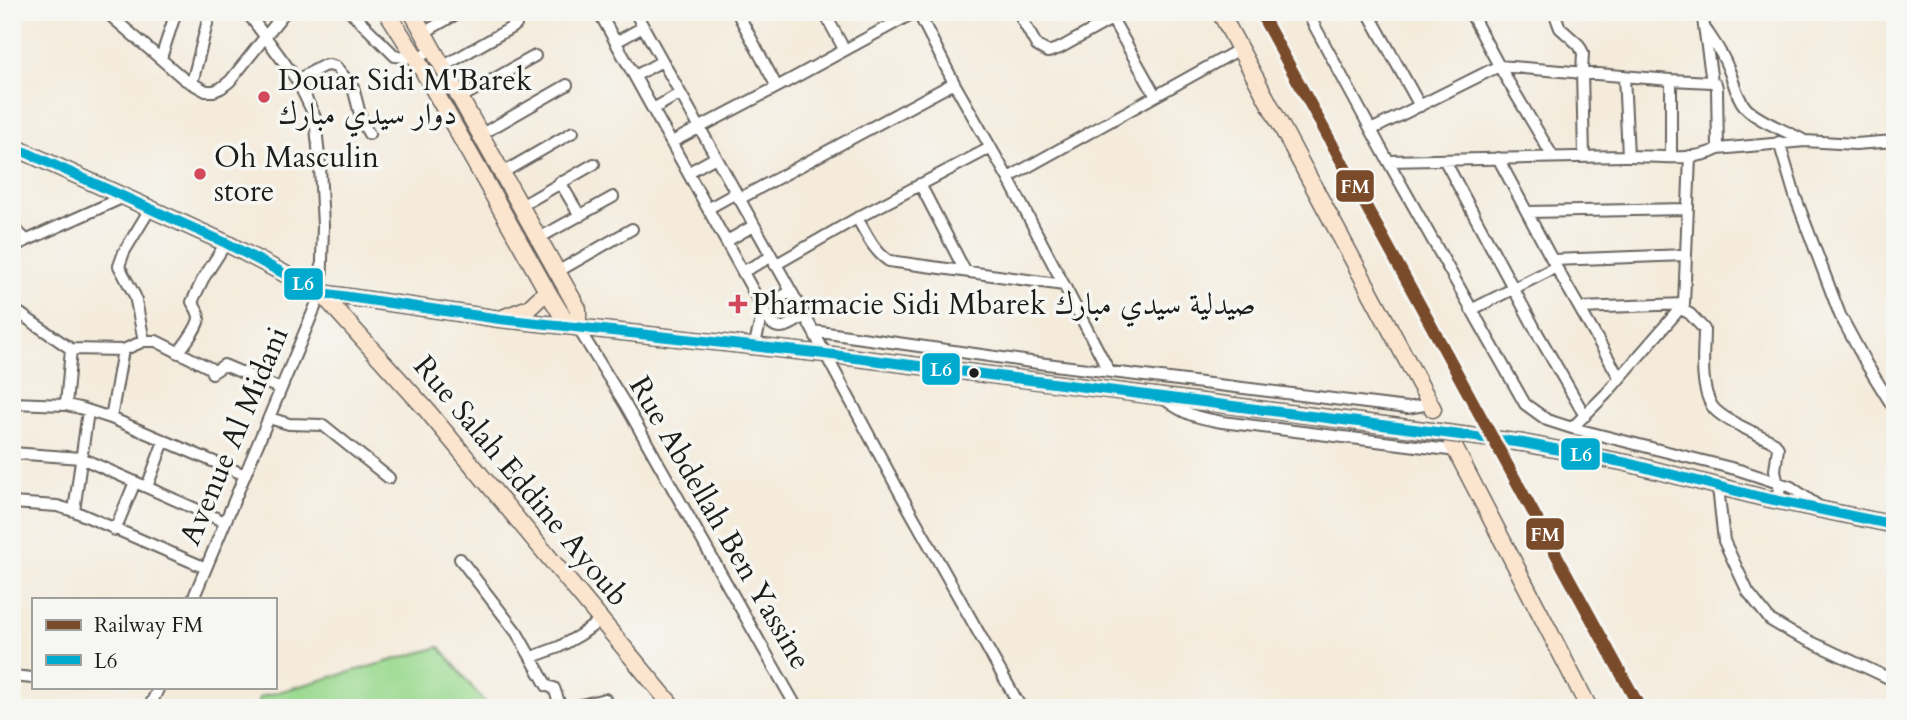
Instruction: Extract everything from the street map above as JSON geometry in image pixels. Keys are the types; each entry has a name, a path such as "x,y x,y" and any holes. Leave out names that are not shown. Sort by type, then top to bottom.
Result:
{"street":[{"path":"106,12 184,79 206,91 214,91 230,81 285,12"},
{"path":"161,58 176,12"},
{"path":"192,83 210,12"},
{"path":"247,12 298,80 313,110 323,226 321,293"},
{"path":"351,12 391,53 416,58 432,50"},
{"path":"387,12 416,58 547,291 563,317 578,328"},
{"path":"412,12 579,309 578,328"},
{"path":"423,33 460,12"},
{"path":"599,12 771,323 785,327 805,316"},
{"path":"635,12 1021,708"},
{"path":"737,12 777,87"},
{"path":"824,12 844,49"},
{"path":"672,142 916,12 1008,177 1110,371"},
{"path":"1018,12 1037,46 1048,52 1060,48 1110,15 1155,95"},
{"path":"813,331 1399,407 1431,407 1220,12"},
{"path":"1307,12 1525,404 1547,420 1572,428 1739,470 1791,486 1824,511"},
{"path":"1368,12 1420,106"},
{"path":"1470,12 1553,157"},
{"path":"1554,12 1560,28 1581,48 1584,59 1584,156"},
{"path":"1702,12 1713,82 1717,88 1718,149"},
{"path":"442,67 516,25"},
{"path":"616,42 643,27"},
{"path":"1706,30 1720,51 1746,108 1756,116 1805,141"},
{"path":"1008,177 1240,49"},
{"path":"460,98 535,56"},
{"path":"635,76 662,61"},
{"path":"298,80 323,66 336,66 351,83 362,122 369,134"},
{"path":"1371,130 1499,66 1713,82"},
{"path":"1624,76 1628,155"},
{"path":"1671,80 1671,156"},
{"path":"709,208 954,83"},
{"path":"481,135 568,85"},
{"path":"653,109 679,94"},
{"path":"502,173 573,132"},
{"path":"1388,161 1690,156 1718,149 1779,142 1855,144 1895,141"},
{"path":"1779,142 1795,196 1840,315 1895,410"},
{"path":"12,146 226,243 321,293 500,319 825,354 1523,443 1627,463 1781,502 1895,525"},
{"path":"744,271 773,261 990,148"},
{"path":"1572,428 1682,306 1690,156"},
{"path":"689,172 716,157"},
{"path":"1498,158 1619,377"},
{"path":"1446,161 1585,416"},
{"path":"521,206 594,164"},
{"path":"561,182 580,216"},
{"path":"920,184 965,271"},
{"path":"12,247 124,197"},
{"path":"539,238 613,197"},
{"path":"144,341 135,296 119,265 124,251 150,209"},
{"path":"1527,212 1687,209"},
{"path":"857,218 876,250 888,261 1064,285"},
{"path":"12,226 26,240"},
{"path":"727,241 753,226"},
{"path":"557,272 632,229"},
{"path":"178,353 198,321 199,314 192,302 196,290 226,243"},
{"path":"1471,310 1555,263 1686,256"},
{"path":"500,319 529,308 547,291"},
{"path":"754,347 764,309 791,291"},
{"name":"Avenue Al Midani","path":"193,598 321,293"},
{"name":"Rue Salah Eddine Ayoub","path":"321,293 425,408 674,708"},
{"path":"1580,308 1682,306 1704,329 1705,384 1713,407 1775,443 1778,448 1775,460 1781,502"},
{"path":"12,308 71,349 123,350 144,341 156,341 210,368 212,373 224,365 281,389"},
{"name":"Rue Abdellah Ben Yassine","path":"578,328 625,404 797,708"},
{"path":"66,405 71,349"},
{"path":"111,418 123,350"},
{"path":"1163,398 1178,410 1193,417 1222,422 1454,447 1589,708"},
{"path":"12,403 66,405 89,411 245,475"},
{"path":"74,511 89,411"},
{"path":"269,418 289,424 323,425 389,478"},
{"path":"147,487 164,441"},
{"path":"12,453 81,458 225,522"},
{"path":"115,530 135,482"},
{"path":"1718,486 1724,541 1748,592 1770,620 1895,681"},
{"path":"12,503 57,506 74,511 206,568"},
{"path":"460,559 517,633 547,686 554,688 561,708"},
{"path":"532,657 559,647 601,620"},
{"path":"12,676 32,678"},
{"path":"149,708 159,688"},
{"path":"569,708 605,699 607,708"}],"green space":[{"path":"440,647 489,708 257,708 260,697"}],"rail line":[{"name":"FM","path":"1260,12 1640,708"}],"transit line":[{"name":"L6","path":"12,146 226,243 321,293 500,319 825,354 1523,443 1627,463 1760,497 1895,525"}],"place":[{"name":"Douar Sidi M'Barek دوار سيدي مبارك","path":"264,97"},
{"name":"Oh Masculin store","path":"200,174"},
{"name":"Pharmacie Sidi Mbarek صيدلية سيدي مبارك","path":"738,304"}]}
